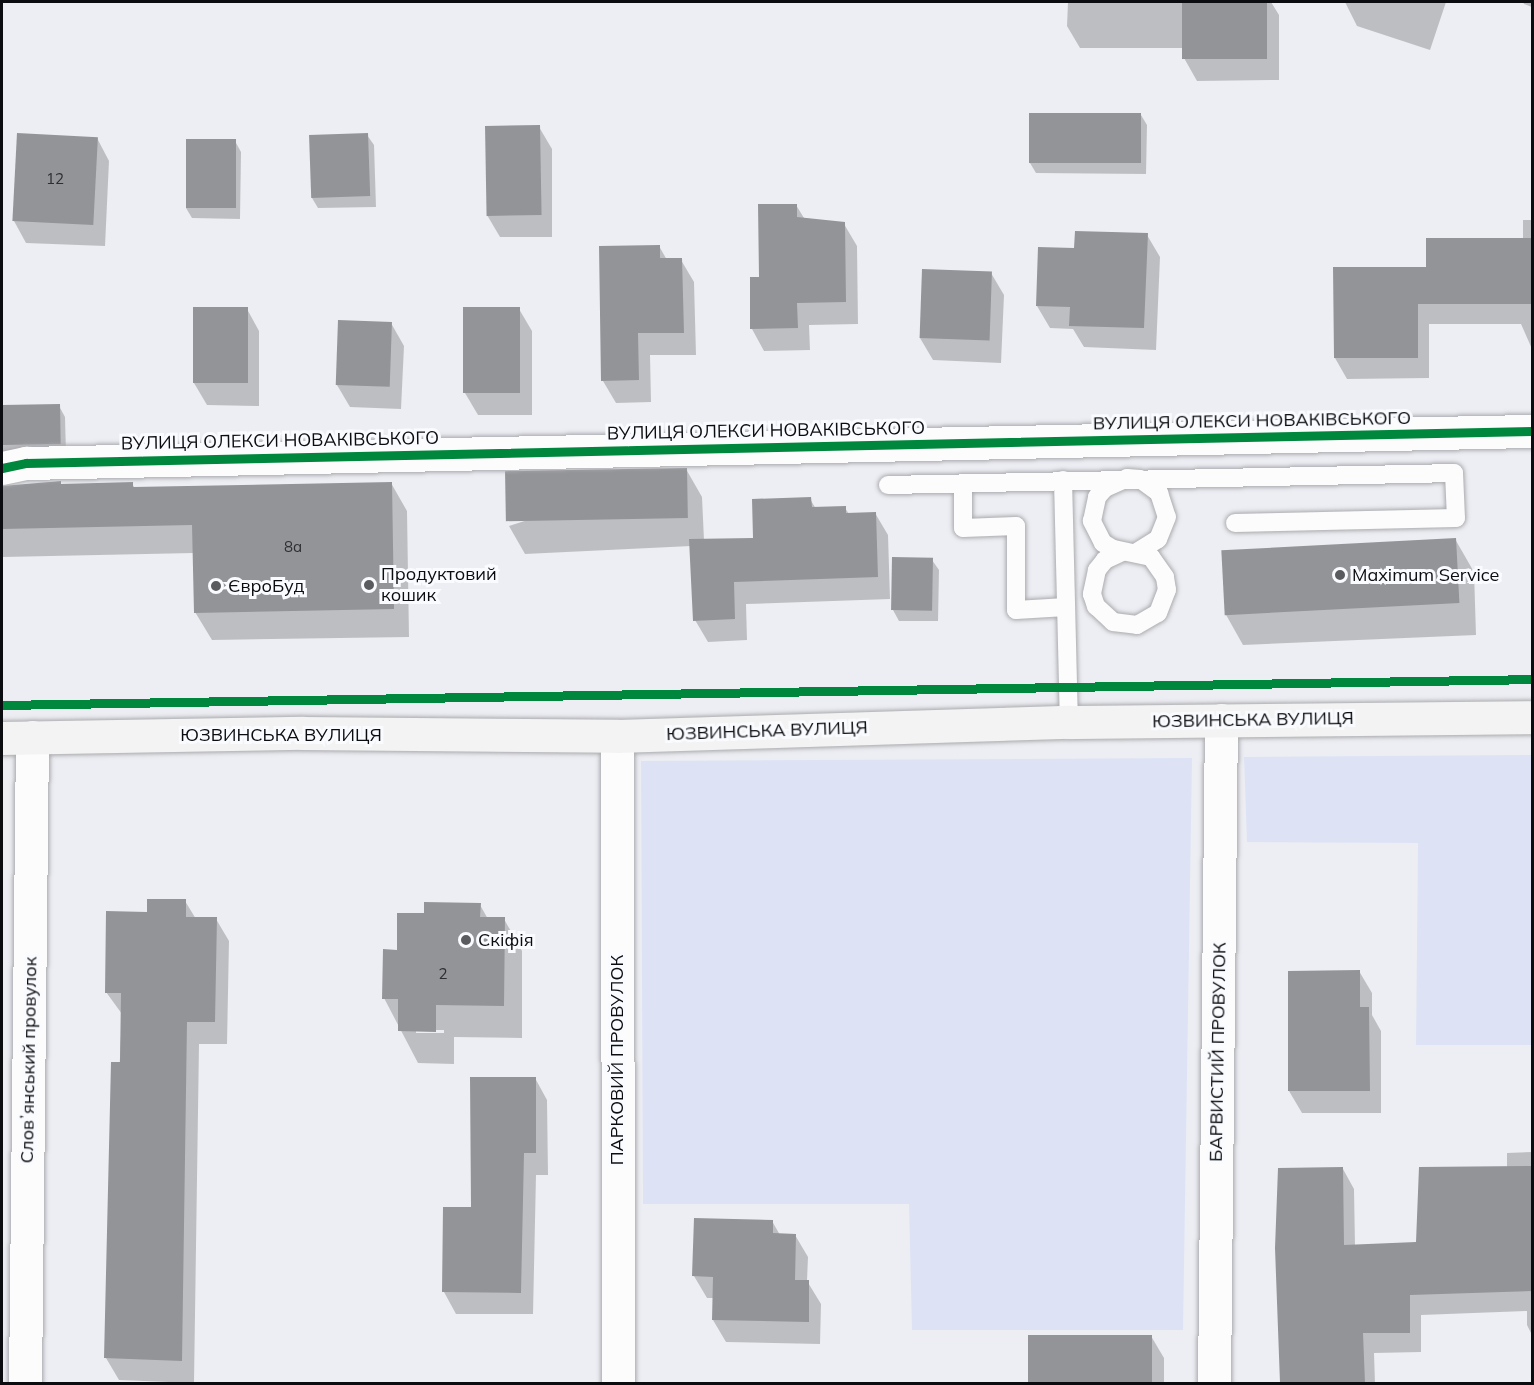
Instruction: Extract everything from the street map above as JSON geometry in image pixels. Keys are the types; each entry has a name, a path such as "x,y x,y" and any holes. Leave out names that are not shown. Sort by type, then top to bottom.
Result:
{"main road":[{"name":"ЮЗВИНСЬКА ВУЛИЦЯ","path":"17,738 303,733 617,736 1069,722 1533,717"}],"street":[{"name":"ВУЛИЦЯ ОЛЕКСИ НОВАКІВСЬКОГО","path":"2,468 38,463 1533,431"},
{"name":"БАРВИСТИЙ ПРОВУЛОК","path":"1214,1383 1221,720"},
{"name":"ПАРКОВИЙ ПРОВУЛОК","path":"617,736 618,1383"},
{"name":"Словʼянський провулок","path":"17,738 25,1383"}],"lane":[{"path":"888,486 1127,478 1454,473 1456,518 1235,523"},
{"path":"1127,478 1140,479 1159,493 1167,517 1158,540 1130,552 1103,543 1096,533 1092,508 1105,488 1127,478"},
{"path":"1063,480 1069,722"},
{"path":"963,483 963,528 1016,526 1016,610 1066,607"}],"shaded area":[{"path":"1532,755 1532,1045 1416,1045 1418,843 1247,842 1244,757"},
{"path":"1192,758 1183,1330 912,1330 909,1204 643,1204 641,761"}],"building":[{"path":"1182,2 1267,2 1267,59 1182,59"},
{"path":"1029,113 1141,113 1141,163 1029,163"},
{"path":"540,125 542,215 487,216 485,126"},
{"path":"17,133 98,137 93,225 12,221"},
{"path":"368,133 370,196 311,198 309,135"},
{"path":"186,139 236,139 236,208 186,208"},
{"path":"758,204 797,204 797,217 845,222 846,302 797,303 798,328 750,329 750,277 759,277"},
{"path":"1075,231 1148,233 1144,328 1069,326 1070,307 1036,306 1038,247 1074,248"},
{"path":"1426,238 1533,238 1533,304 1418,304 1418,358 1334,358 1333,267 1426,267"},
{"path":"660,245 660,258 682,258 684,333 638,333 639,380 601,381 599,246"},
{"path":"922,269 992,271 990,340 920,338"},
{"path":"193,307 248,307 248,383 193,383"},
{"path":"463,307 520,307 520,393 463,393"},
{"path":"338,320 392,322 390,387 336,385"},
{"path":"60,404 61,444 3,445 2,405"},
{"path":"687,468 688,518 506,521 505,471"},
{"path":"61,481 61,484 133,482 133,487 392,482 394,609 194,613 192,525 2,529 2,486"},
{"path":"811,497 812,507 846,506 846,513 876,512 878,577 734,582 735,619 693,621 689,539 753,538 752,499"},
{"name":"Maximum Service","path":"1456,538 1459,603 1225,615 1221,550"},
{"path":"892,557 933,558 932,611 891,610"},
{"path":"147,899 186,899 186,917 217,917 215,1022 187,1022 182,1361 104,1358 111,1062 120,1062 121,993 105,993 106,911 147,912"},
{"path":"424,902 481,903 480,917 505,917 504,1006 436,1005 436,1032 398,1031 398,999 382,999 383,949 397,950 397,913 424,913"},
{"path":"1360,970 1360,1007 1369,1007 1370,1091 1288,1091 1288,971"},
{"path":"470,1077 536,1077 536,1153 524,1153 521,1293 442,1292 443,1207 471,1207"},
{"path":"1533,1166 1533,1291 1410,1295 1410,1333 1363,1333 1365,1383 1280,1383 1275,1248 1278,1168 1343,1167 1344,1245 1416,1242 1419,1167"},
{"path":"694,1218 773,1220 773,1233 796,1234 795,1280 809,1280 809,1322 712,1320 713,1277 692,1276"},
{"path":"1028,1335 1152,1335 1152,1383 1028,1383"}],"cycle path":[{"path":"2,468 26,463 1532,431"},
{"path":"2,705 1532,679"}],"place":[{"name":"Maximum Service","path":"1340,575"},
{"name":"Продуктовий кошик","path":"369,585"},
{"name":"ЄвроБуд","path":"216,586"},
{"name":"Скіфія","path":"466,940"}]}
